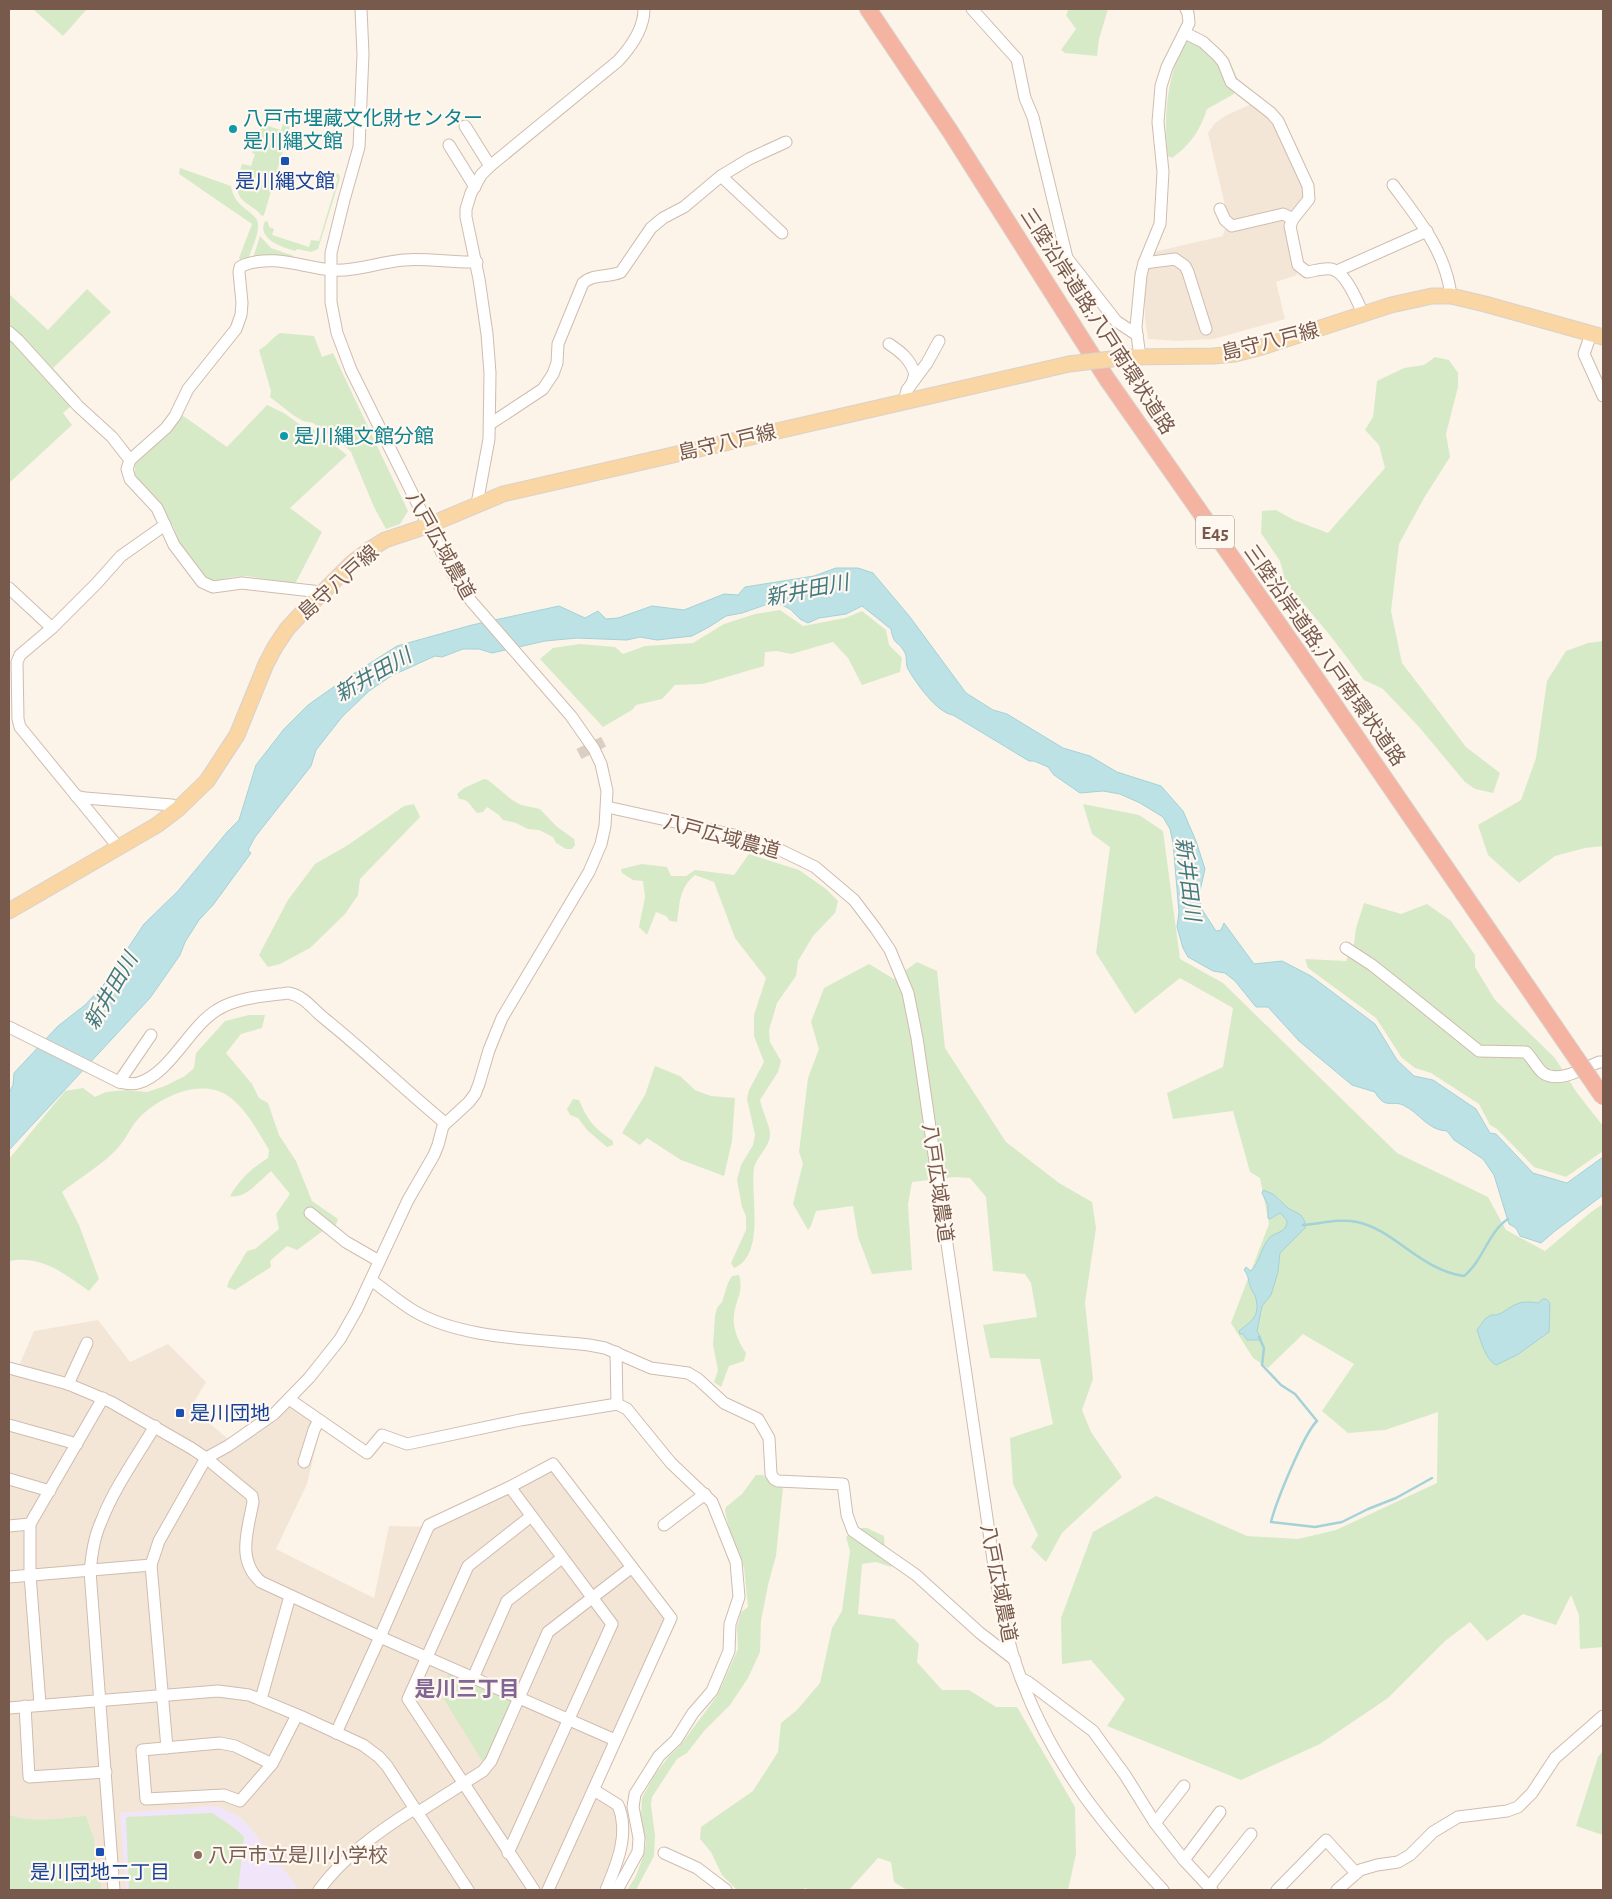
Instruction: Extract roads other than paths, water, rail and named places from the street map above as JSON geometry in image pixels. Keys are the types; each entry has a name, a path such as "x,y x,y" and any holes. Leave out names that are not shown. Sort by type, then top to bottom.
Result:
{"highway":[{"name":"三陸沿岸道路;八戸南環状道路","path":"868,9 950,131 1107,379 1304,660 1603,1097"}],"main road":[{"name":"島守八戸線","path":"9,911 157,825 178,809 208,781 237,735 262,672 287,629 321,592 369,550 385,540 427,526 503,494 1069,364 1134,357 1235,354 1414,298 1451,296 1486,304 1597,336"}],"street":[{"name":"八戸広域農道","path":"361,9 363,54 359,147 335,234 330,270 330,302 343,351 427,526 459,585 571,716 594,749 605,779 607,807 734,835 770,845 794,856 814,867 854,900 890,950 908,993 916,1038 996,1580 1015,1660 1053,1747 1085,1799 1113,1835 1163,1890"},
{"path":"477,504 490,424 490,373 487,334 477,262 466,217 468,202 481,175 490,166 618,61 635,39 644,16 644,9"},
{"path":"972,9 1010,49 1019,66 1025,98 1033,116 1067,258 1116,321 1137,335"},
{"path":"1134,357 1139,294 1144,263 1160,224 1163,172 1158,122 1161,86 1167,67 1189,23 1186,9"},
{"path":"1185,33 1203,42 1217,55 1223,62 1231,82 1271,112 1278,121 1308,186 1309,199 1293,219 1290,226 1290,234 1298,265 1300,269 1307,272 1329,268 1337,271 1347,282 1363,314"},
{"path":"466,126 490,166"},
{"path":"490,424 543,389 553,374 557,363 558,344 583,283 593,277 614,276 621,272 651,228 663,218 684,207 721,176 748,159 786,142"},
{"path":"449,145 475,187"},
{"path":"721,176 782,233"},
{"path":"1393,185 1427,231 1444,264 1451,296"},
{"path":"1220,209 1225,220 1232,226 1283,214 1293,219"},
{"path":"1337,271 1427,231"},
{"path":"1144,263 1175,259 1185,266 1206,329"},
{"path":"321,592 242,583 213,587 202,582 174,545 157,508 130,478 127,469 130,460 166,428 175,416 193,383 236,329 242,309 240,268 249,263 271,260 292,262 330,270 346,270 402,260 477,262"},
{"path":"9,332 78,406 112,437 130,460"},
{"path":"1597,336 1584,354 1603,396"},
{"path":"913,380 927,363 939,341"},
{"path":"890,344 905,355 916,374 907,390 904,402"},
{"path":"119,848 20,727 18,719 18,662 20,655 52,628 97,583 120,556 165,526"},
{"path":"9,588 52,628"},
{"path":"9,732 20,727"},
{"path":"76,796 172,804 178,809"},
{"path":"167,1748 151,1565 159,1541 206,1458 228,1446 274,1414 309,1378 340,1339 408,1200 434,1155 444,1123 469,1102 475,1094 488,1050 502,1018 597,856 605,826 607,807"},
{"path":"1346,948 1372,965 1479,1051 1526,1052 1542,1073 1551,1076 1563,1076 1603,1062"},
{"path":"9,1027 119,1082 132,1084 151,1076 162,1067 215,1010 226,1004 288,993 306,1000 323,1018 349,1038 444,1123"},
{"path":"119,1082 151,1035"},
{"path":"310,1213 346,1242 379,1261"},
{"path":"370,1280 414,1311 446,1326 471,1333 589,1345 616,1352 651,1368 688,1373 698,1379 724,1402 758,1419 769,1438 771,1474 774,1479 778,1481 844,1484 847,1515 853,1531 916,1575 980,1633 1015,1660"},
{"path":"68,1384 87,1343"},
{"path":"616,1352 617,1404"},
{"path":"9,1368 68,1384 102,1398 154,1426 206,1458 252,1496 254,1502 245,1555 250,1569 261,1582 380,1637 615,1740"},
{"path":"40,1704 30,1575 30,1524 102,1398"},
{"path":"289,1399 367,1453 382,1435 407,1444 520,1420 617,1404 627,1409 671,1463 705,1494 716,1507 736,1562 737,1571 739,1598 730,1624 729,1651 712,1691 693,1713 676,1740 659,1756 635,1794 633,1807 639,1845 638,1852 617,1890"},
{"path":"304,1462 319,1420"},
{"path":"9,1425 76,1444"},
{"path":"114,1890 90,1571 93,1547 100,1523 154,1426"},
{"path":"336,1732 380,1637 428,1525 510,1487 553,1464 671,1618 548,1890"},
{"path":"9,1478 50,1491"},
{"path":"508,1853 612,1624 510,1487"},
{"path":"664,1525 705,1494"},
{"path":"530,1516 468,1566 408,1699 534,1890"},
{"path":"9,1526 30,1524"},
{"path":"473,1678 507,1601 562,1558"},
{"path":"9,1577 151,1565"},
{"path":"319,1890 350,1856 386,1827 464,1784 483,1771 491,1761 548,1632 632,1567"},
{"path":"260,1699 290,1596"},
{"path":"1022,1679 1093,1730 1125,1775 1155,1823 1184,1860 1211,1889 1252,1834"},
{"path":"9,1708 218,1691 234,1692 260,1699 363,1745 379,1757 387,1766 468,1890"},
{"path":"25,1706 29,1777 106,1772"},
{"path":"272,1764 235,1746 220,1743 142,1750 146,1799 224,1795 240,1801 272,1764 297,1715"},
{"path":"1337,1890 1360,1870 1398,1862 1410,1855 1433,1832 1458,1817 1507,1811 1518,1806 1532,1793 1555,1758 1603,1716"},
{"path":"1155,1823 1184,1786"},
{"path":"594,1790 618,1805 622,1827 620,1852 606,1890"},
{"path":"1184,1860 1220,1812"},
{"path":"1278,1890 1326,1840 1356,1873"},
{"path":"664,1854 697,1868 726,1890"}],"water":[{"name":"新井田川","path":"836,568 858,568 873,573 910,617 966,693 993,710 1007,714 1063,748 1090,756 1117,772 1161,786 1183,811 1196,841 1205,869 1199,895 1201,908 1216,931 1221,930 1224,923 1254,964 1282,961 1311,976 1375,1024 1397,1060 1414,1076 1433,1080 1476,1109 1490,1133 1496,1134 1533,1173 1567,1183 1603,1157 1603,1195 1541,1243 1520,1236 1516,1228 1509,1224 1494,1175 1483,1159 1454,1140 1447,1131 1434,1128 1409,1108 1399,1104 1385,1103 1375,1092 1352,1085 1299,1041 1268,1007 1256,1007 1235,981 1225,973 1213,971 1188,957 1183,948 1177,927 1179,912 1173,843 1170,829 1163,817 1120,794 1103,791 1080,793 1054,775 1048,767 1034,761 1029,761 940,709 922,689 907,667 905,653 895,641 891,629 862,606 846,614 819,618 808,623 780,604 765,605 726,616 692,636 657,640 640,637 627,640 577,638 545,641 492,653 479,649 463,649 442,657 435,656 391,676 369,691 342,717 316,750 311,766 255,837 248,850 251,853 213,905 199,920 185,942 180,955 150,998 9,1150 9,1093 13,1085 14,1073 58,1026 85,1005 102,987 144,924 178,891 239,820 256,765 284,729 308,705 342,681 397,646 472,625 559,606 585,618 598,611 606,619 618,618 652,606 684,610 724,594 738,595 745,587 814,576"},
{"path":"1263,1190 1273,1194 1288,1208 1301,1215 1305,1222 1305,1228 1280,1253 1278,1272 1271,1295 1262,1306 1257,1331 1261,1338 1260,1340 1247,1340 1239,1331 1254,1318 1257,1305 1248,1276 1244,1270 1246,1267 1251,1271 1270,1237 1283,1230 1287,1224 1286,1219 1280,1213 1270,1219 1268,1218 1268,1205 1262,1193"},
{"path":"1543,1299 1550,1303 1549,1332 1517,1355 1496,1365 1492,1362 1484,1349 1477,1330 1485,1319 1491,1315 1502,1313 1519,1303 1538,1303"}],"waterway":[{"path":"1303,1225 1350,1221 1371,1226 1434,1266 1464,1276 1476,1263 1495,1231 1508,1219"},
{"path":"1259,1337 1264,1348 1262,1365 1281,1385 1295,1394 1317,1421 1311,1428 1298,1453 1284,1484 1271,1522 1315,1527 1342,1522 1396,1498 1432,1478"}],"tunnel":[{"path":"579,754 605,741"}],"place":[{"name":"八戸市埋蔵文化財センター 是川縄文館","path":"233,129"},
{"name":"是川縄文館","path":"285,161"},
{"name":"是川縄文館分館","path":"284,436"},
{"name":"是川団地","path":"180,1413"},
{"name":"是川団地二丁目","path":"100,1852"},
{"name":"八戸市立是川小学校","path":"198,1855"}],"district":[{"name":"是川三丁目","path":"467,1689"}]}
